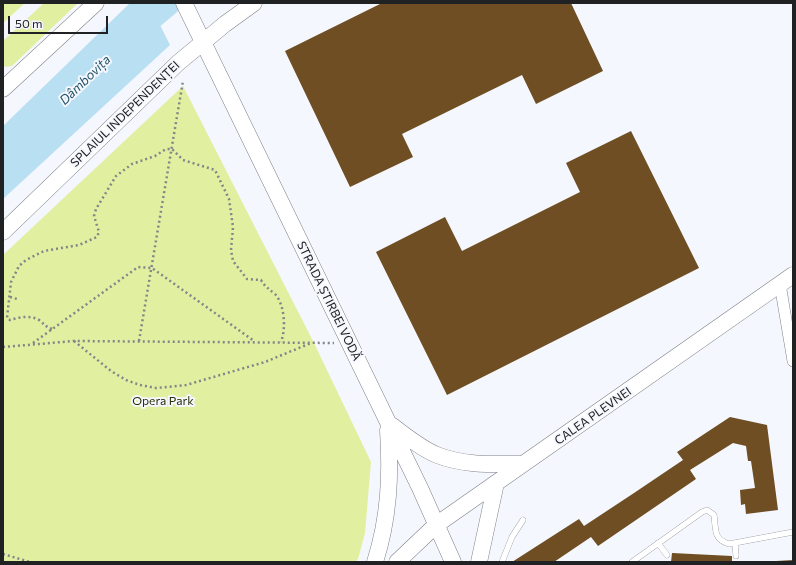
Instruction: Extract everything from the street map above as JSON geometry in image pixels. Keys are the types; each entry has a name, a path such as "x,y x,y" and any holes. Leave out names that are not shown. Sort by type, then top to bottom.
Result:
{"main road":[{"path":"3,89 96,3"},
{"name":"STRADA ȘTIRBEI VODĂ","path":"184,3 388,423 453,562"},
{"name":"SPLAIUL INDEPENDENȚEI","path":"3,232 178,62 203,41 254,3"},
{"name":"CALEA PLEVNEI","path":"397,562 436,525 793,275"},
{"path":"388,423 419,445 443,457 465,462 523,464"},
{"path":"375,562 388,503 390,466 388,423"},
{"path":"479,562 496,483"}],"street":[{"path":"780,284 793,361"}],"lane":[{"path":"632,562 707,510 714,514 719,540 729,544 793,532"},
{"path":"502,562 512,537 523,520"},
{"path":"658,543 667,555"},
{"path":"735,543 736,556"}],"path":[{"path":"139,341 183,81"},
{"path":"52,329 44,326 38,320 32,318 17,317 10,320 7,318 11,282 19,266 30,257 44,252 79,245 97,237 99,232 94,216 96,209 116,176 132,164 154,156 166,149 172,149 183,160 215,170 229,199 233,227 231,250 233,261 248,279 261,280 265,287 274,293 282,304 285,328 281,342"},
{"path":"33,343 138,267 152,268 256,342"},
{"path":"10,297 17,300"},
{"path":"3,347 33,343 74,341 349,343"},
{"path":"74,341 110,371 126,380 140,385 156,388 186,385 265,362 314,342"},
{"path":"3,554 30,562"}],"green space":[{"path":"3,3 25,3 3,23"},
{"path":"44,3 78,3 12,66 5,67 3,65 3,41"},
{"name":"Opera Park","path":"183,86 314,343 371,462 365,533 358,559 355,562 3,562 3,255"}],"water":[{"path":"130,3 149,3 170,45 3,199 3,126"}],"building":[{"path":"382,3 571,3 603,71 536,104 522,75 402,134 413,157 350,187 285,51"},
{"path":"631,131 699,268 447,395 376,252 445,217 462,251 580,192 566,163"},
{"path":"730,417 767,425 778,510 746,514 745,504 741,505 740,490 755,488 751,461 748,461 746,446 733,443 690,470 696,479 598,546 591,537 554,562 512,562 579,519 584,526 634,493 683,460 677,452"},
{"path":"672,553 732,556 732,562 671,562"},
{"path":"793,560 793,562 776,562 776,561"}],"waterway":[{"name":"Dâmbovița","path":"130,36 169,3"}]}
